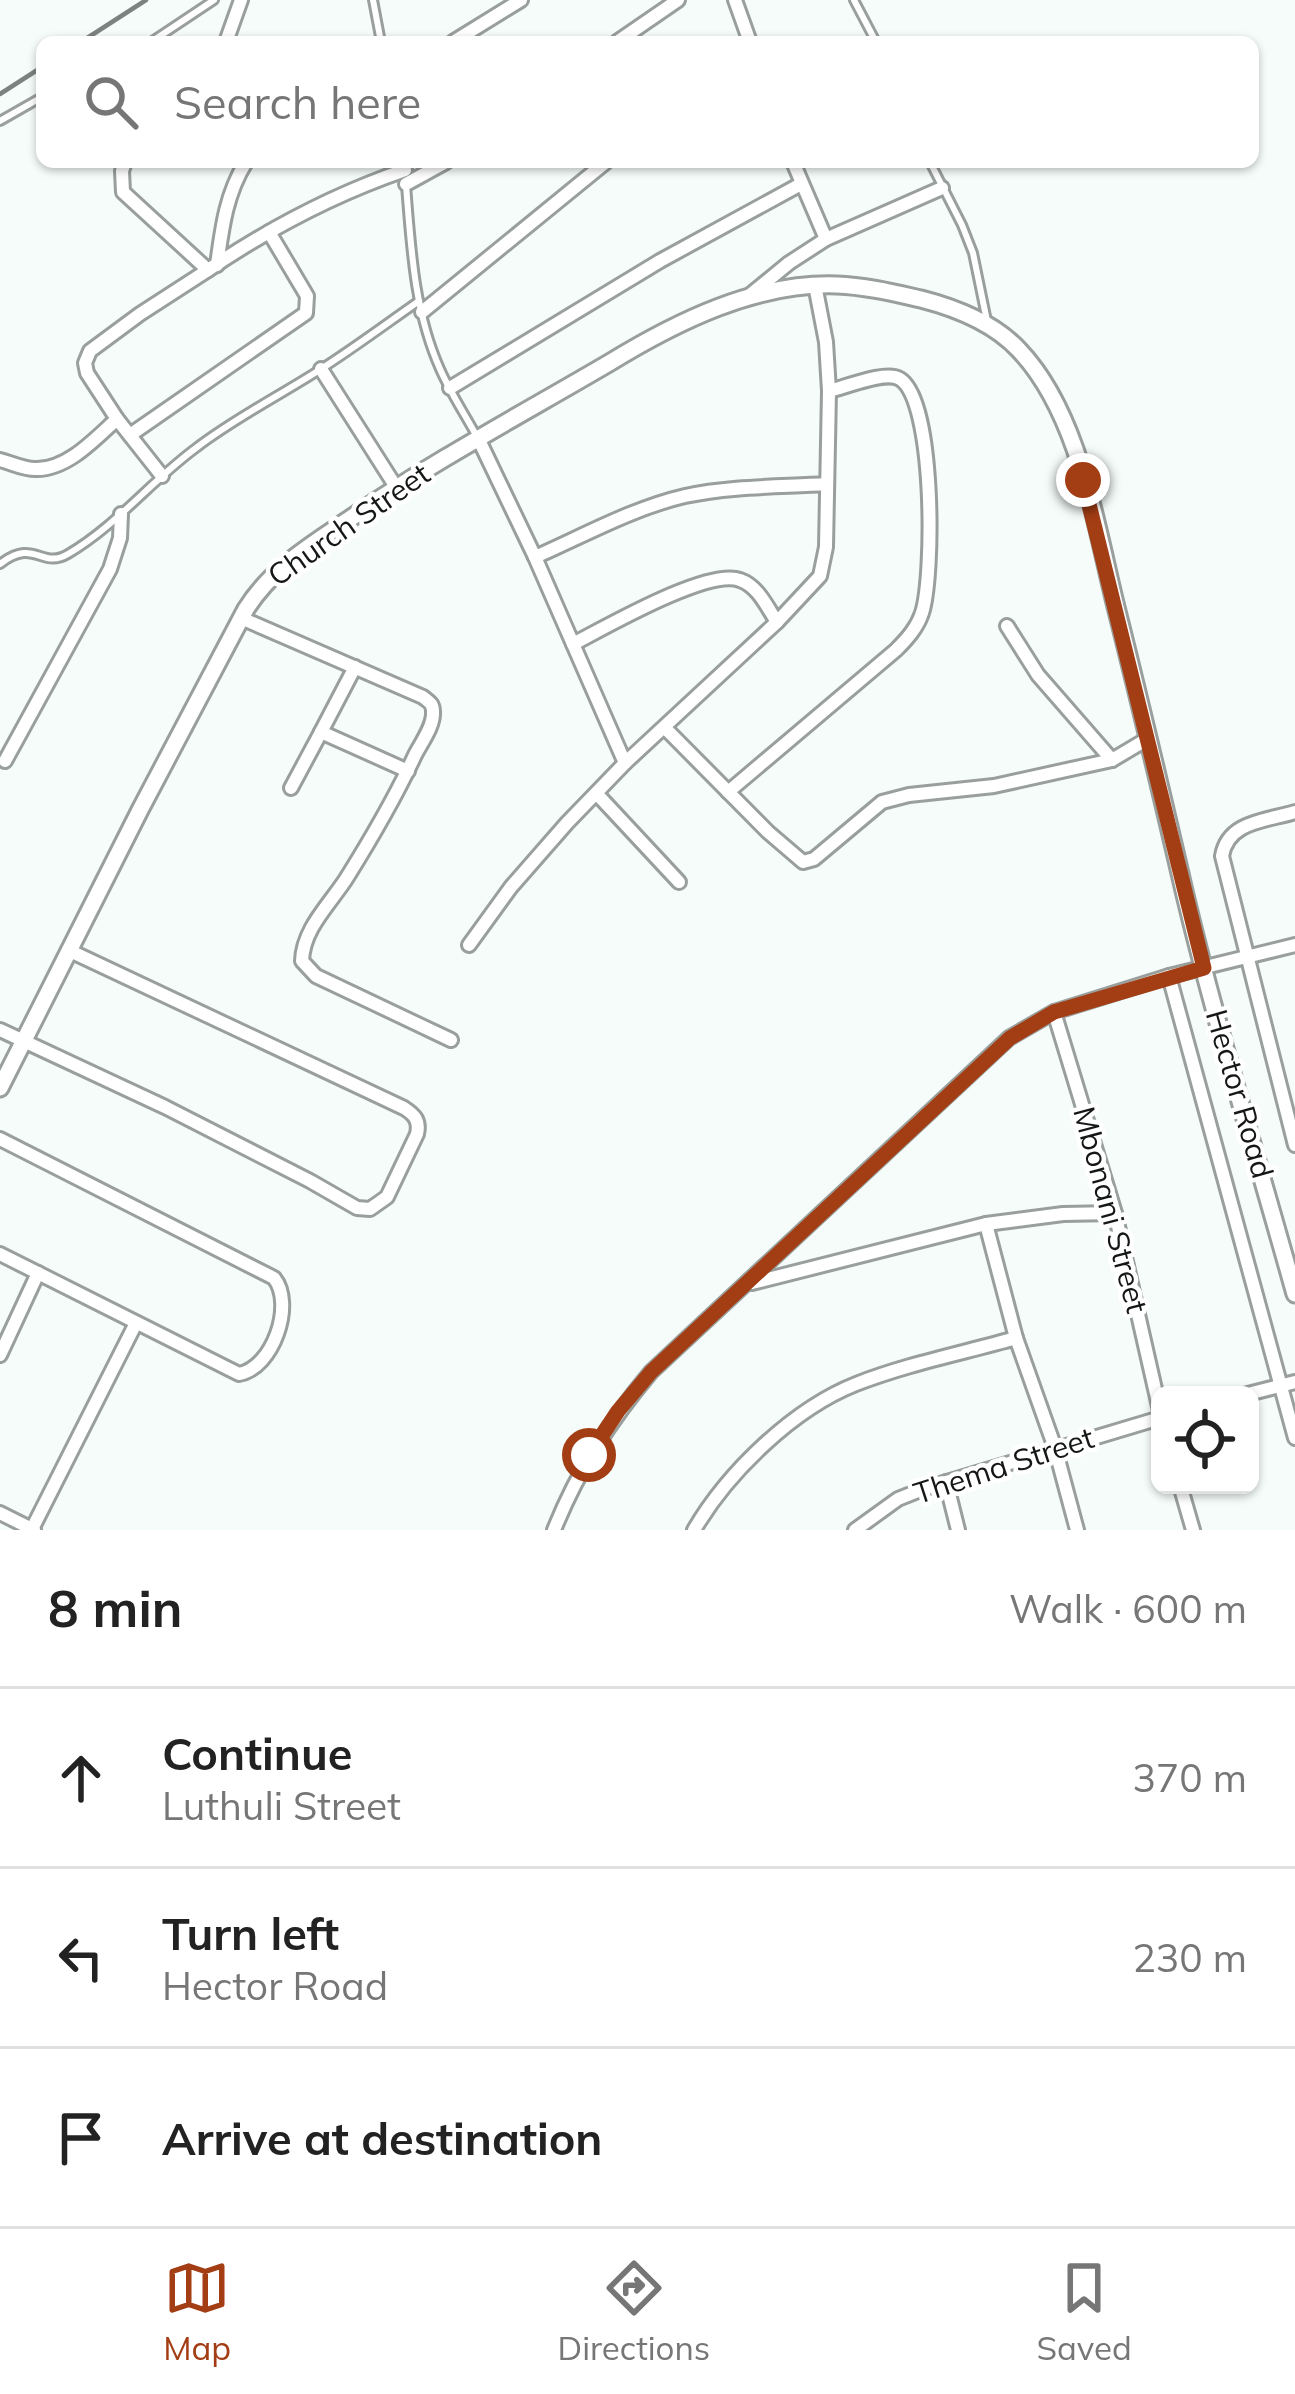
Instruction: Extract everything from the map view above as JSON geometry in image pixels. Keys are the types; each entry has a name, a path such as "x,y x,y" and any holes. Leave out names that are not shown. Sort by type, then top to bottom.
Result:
{"street":[{"path":"228,36 241,0"},
{"path":"463,36 521,0"},
{"path":"626,36 678,0"},
{"path":"735,0 748,36"},
{"path":"123,168 123,192 212,267"},
{"path":"212,267 231,189 243,168"},
{"path":"420,306 598,168"},
{"path":"796,168 826,238"},
{"path":"162,476 87,373 90,351 269,232 340,194 405,172"},
{"path":"450,388 624,282 801,184"},
{"path":"745,300 826,238 942,188"},
{"path":"130,435 306,313 307,296 269,232"},
{"name":"Hector Road","path":"815,286 841,285 907,296 954,309 988,325 1017,347 1061,412 1095,521 1204,968 1295,1294"},
{"path":"469,945 540,853 626,763 816,582 826,547 829,392 815,286"},
{"name":"Church Street","path":"0,1088 241,618 257,591 281,566 397,487 670,329 745,300 815,286"},
{"path":"322,369 397,487"},
{"path":"728,792 896,650 915,628 924,606 928,470 926,441 910,392 904,381 890,375 829,392"},
{"path":"0,460 46,469 63,462 117,419"},
{"path":"478,438 626,763"},
{"path":"535,557 679,498 827,484"},
{"path":"5,761 110,569 121,514"},
{"path":"573,644 716,579 749,584 777,622"},
{"path":"241,618 431,704 430,725 408,771 305,939 302,961 316,976 452,1040"},
{"path":"1007,626 1038,675 1112,760"},
{"path":"291,788 355,667"},
{"path":"665,728 793,855 809,862 868,812 895,797 994,786 1112,760 1149,738"},
{"path":"321,732 408,771"},
{"path":"597,794 679,883"},
{"name":"Hector Road","path":"1295,812 1235,830 1224,845 1224,869 1295,1145"},
{"path":"554,1530 569,1492 618,1411 651,1372 1010,1038 1054,1012 1169,976 1295,945"},
{"path":"0,1030 165,1107 357,1208 376,1207 392,1190 418,1129 417,1118 410,1112 68,950"},
{"name":"Hector Road","path":"1169,976 1288,1383 1295,1438"},
{"name":"Mbonani Street","path":"1054,1012 1115,1213 1154,1386"},
{"path":"1277,1080 1295,1076"},
{"path":"0,1139 268,1275 278,1282 283,1310 262,1361 246,1373 233,1372 0,1254"},
{"path":"749,1283 986,1224 1115,1213"},
{"path":"986,1224 1016,1338 1055,1448 1077,1530"},
{"path":"0,1355 38,1274"},
{"path":"0,1513 33,1529 136,1323"},
{"path":"694,1530 734,1475 792,1422 823,1402 874,1378 1016,1338"},
{"path":"1259,1391 1288,1383"},
{"name":"Thema Street","path":"855,1530 898,1499 1151,1417"},
{"path":"946,1482 958,1530"},
{"path":"1183,1494 1193,1530"}],"lane":[{"path":"160,36 214,0"},
{"path":"373,0 380,36"},
{"path":"854,0 873,36"},
{"path":"0,121 36,100"},
{"path":"933,168 973,253 988,325"},
{"path":"405,172 420,306 439,367 478,438"},
{"path":"0,564 25,551 43,558 65,556 193,450 420,306"}],"railway":[{"path":"90,36 146,0"},
{"path":"0,94 36,71"}],"route":[{"path":"589,1455 651,1372 1025,1026 1054,1012 1204,968 1083,480"}]}
